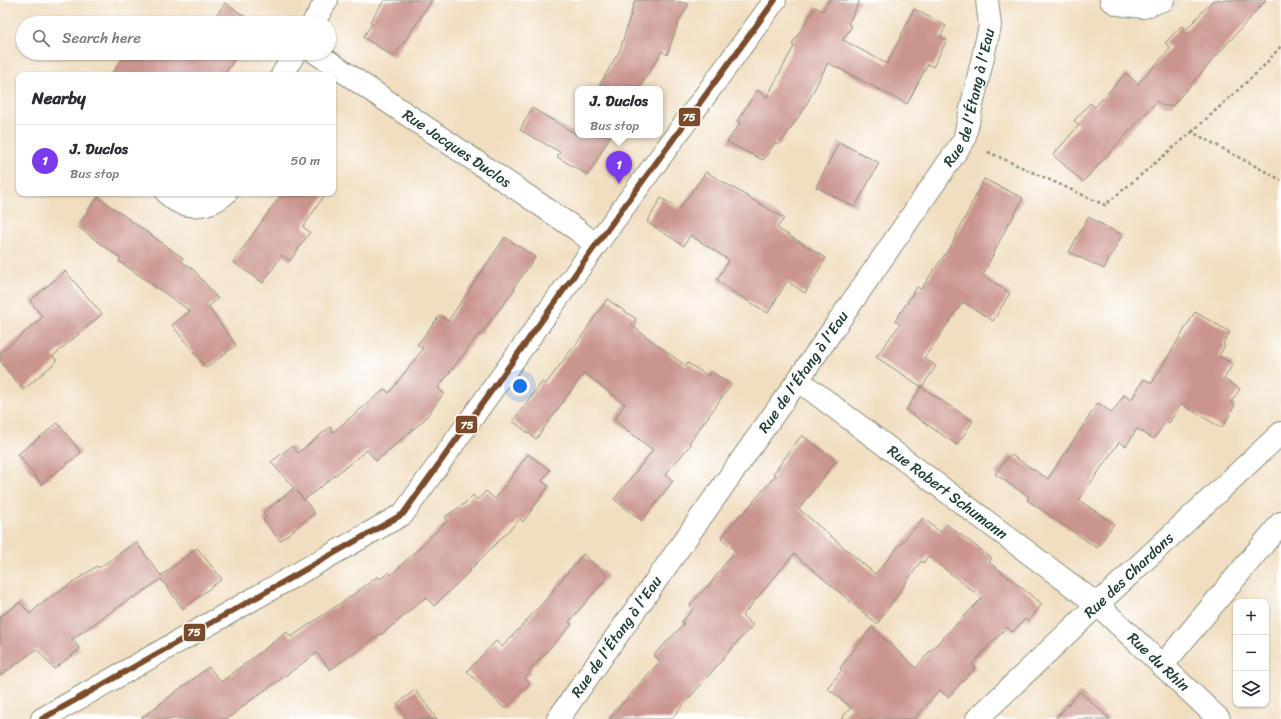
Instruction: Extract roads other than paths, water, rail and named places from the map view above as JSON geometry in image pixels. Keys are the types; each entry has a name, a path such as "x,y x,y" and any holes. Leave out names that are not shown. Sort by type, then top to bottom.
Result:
{"street":[{"path":"317,16 327,0"},
{"path":"42,719 403,514 596,245 775,0"},
{"name":"Rue de l'Étang à l'Eau","path":"558,719 798,380 964,140 990,26 988,0"},
{"path":"1111,0 1118,4 1143,7 1163,0"},
{"path":"284,72 291,60"},
{"name":"Rue Jacques Duclos","path":"326,60 576,229 596,245"},
{"path":"171,196 180,203 194,206 208,205 223,196"},
{"name":"Rue Robert Schumann","path":"798,380 1098,605"},
{"name":"Rue des Chardons","path":"977,719 1281,434"},
{"path":"1162,666 1281,523"},
{"name":"Rue du Rhin","path":"1098,605 1219,719"}],"place":[{"name":"J. Duclos","path":"619,184"}]}
